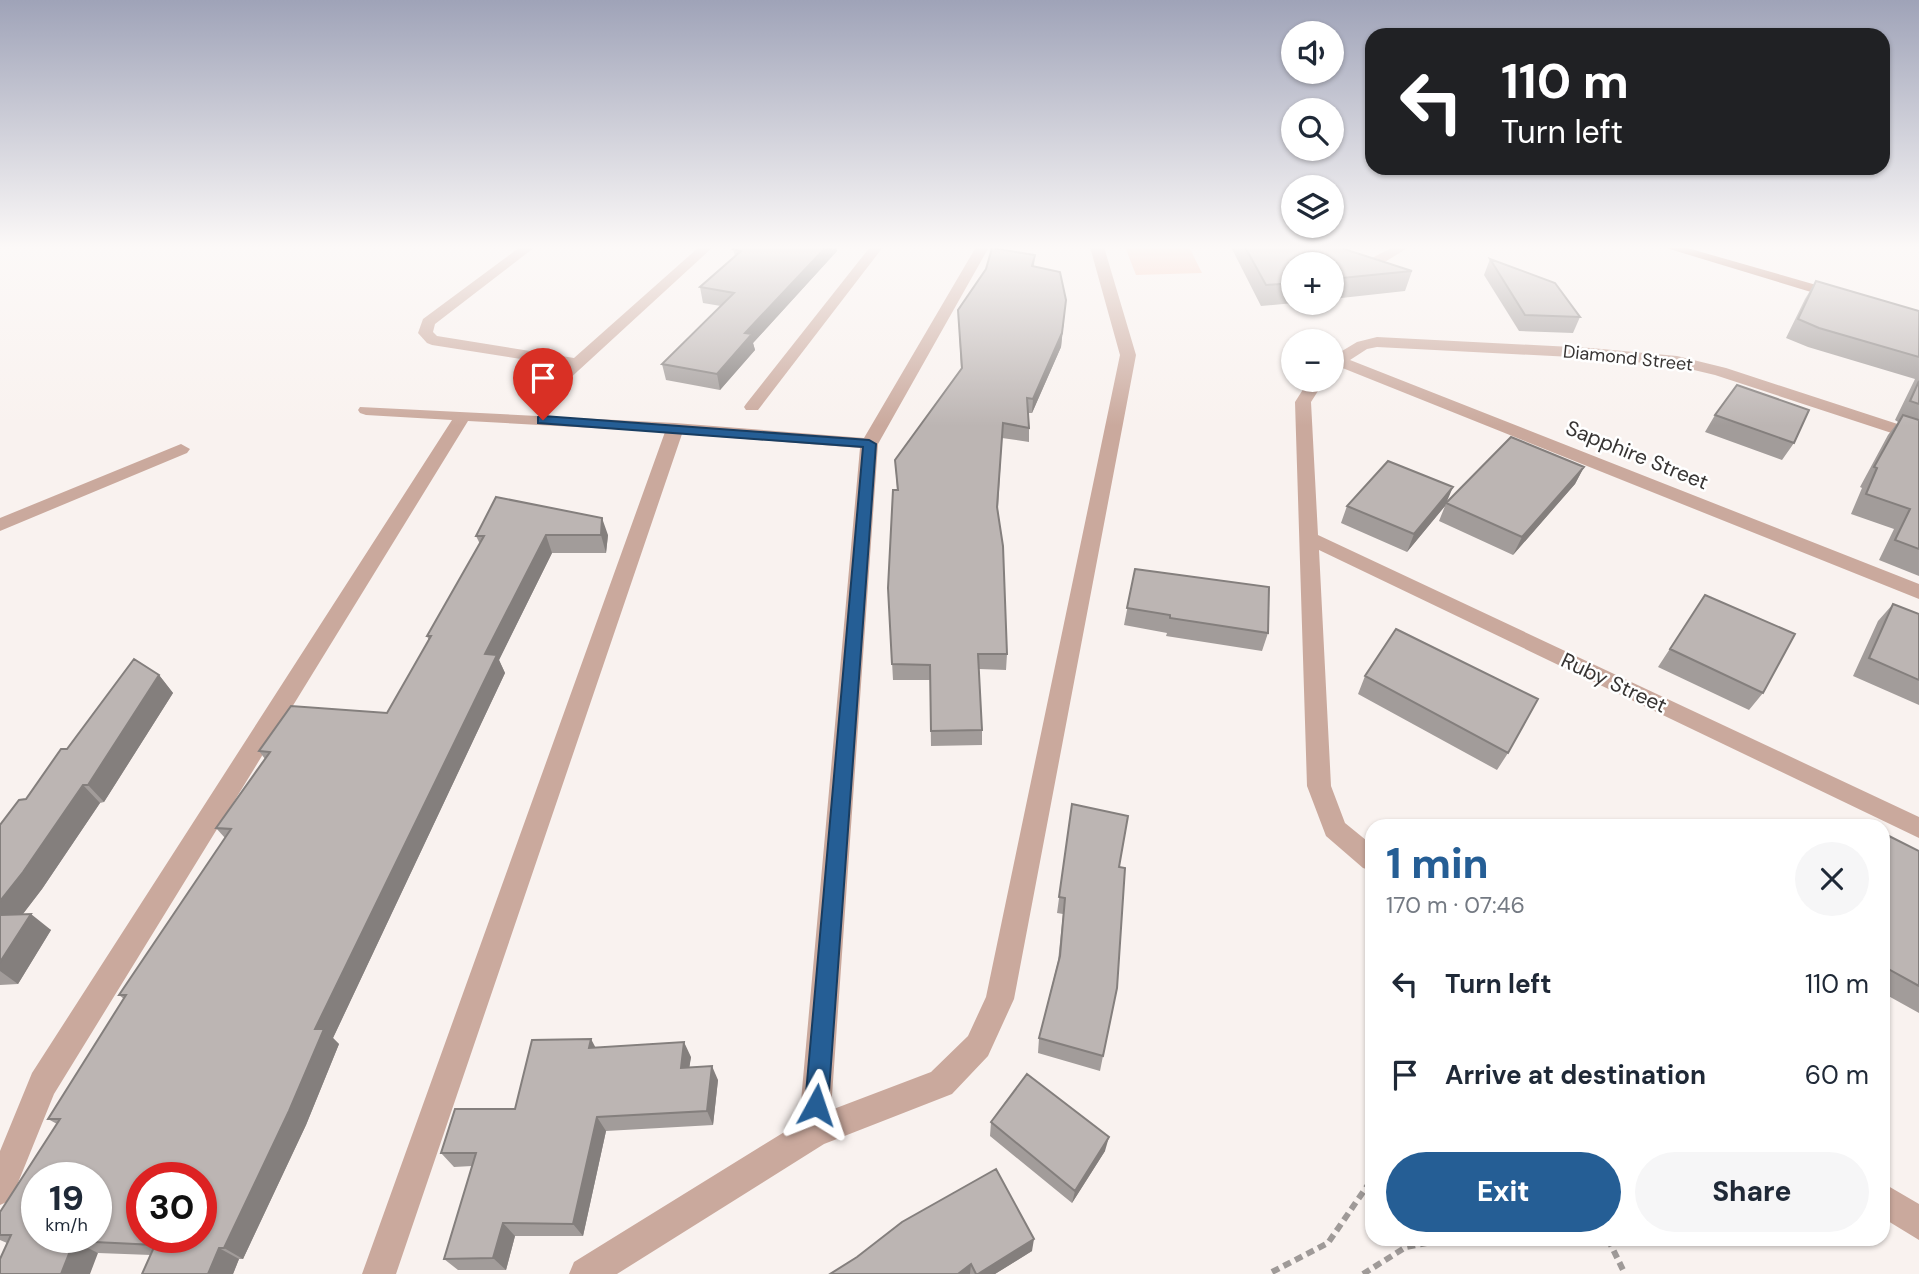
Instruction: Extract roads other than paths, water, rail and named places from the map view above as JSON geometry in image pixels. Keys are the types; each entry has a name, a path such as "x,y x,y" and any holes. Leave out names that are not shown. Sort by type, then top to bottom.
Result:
{"street":[{"path":"449,306 428,322 425,333 432,340 576,363"},
{"path":"548,390 640,306"},
{"path":"752,407 831,306"},
{"path":"814,1132 869,444 949,306"},
{"path":"586,1274 814,1132 941,1083 978,1046 1000,999 1128,355 1114,306"},
{"name":"Diamond Street","path":"1344,356 1362,345 1393,342 1591,353 1677,361 1720,371 1919,437"},
{"name":"Sapphire Street","path":"1344,366 1919,592"},
{"path":"1309,392 1303,402 1320,786 1335,829 1365,854"},
{"path":"366,410 675,428 869,444"},
{"path":"0,1189 43,1084 463,415"},
{"path":"379,1274 675,428"},
{"path":"0,525 181,449"},
{"name":"Ruby Street","path":"1309,538 1919,828"},
{"path":"1890,1204 1919,1224"}]}
